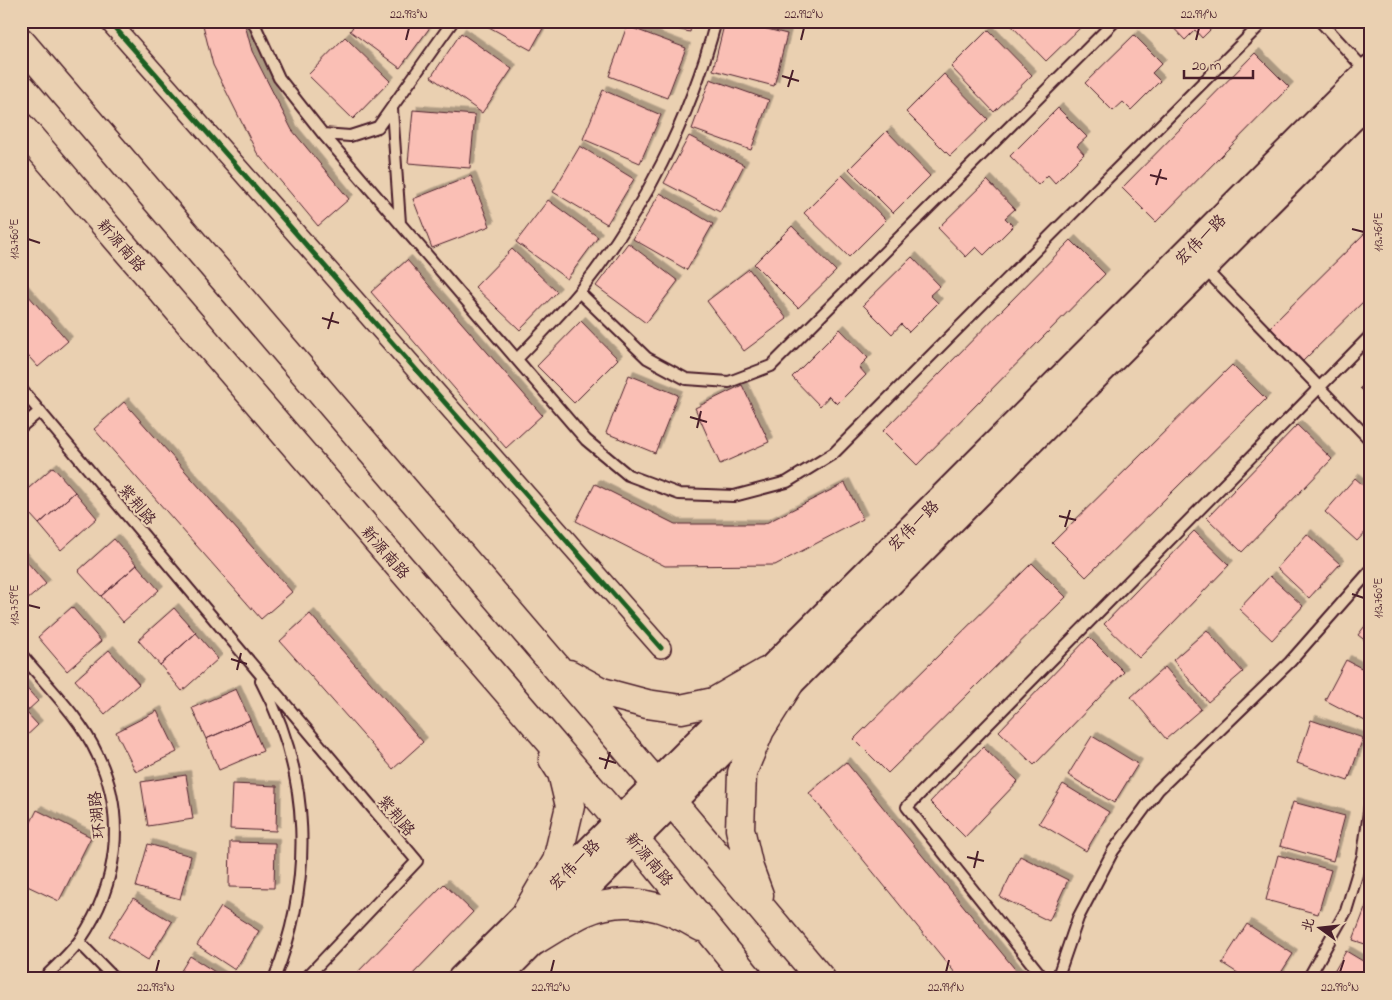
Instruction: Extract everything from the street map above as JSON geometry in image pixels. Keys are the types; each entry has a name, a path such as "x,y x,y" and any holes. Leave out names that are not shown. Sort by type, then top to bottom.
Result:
{"main road":[{"path":"21,42 553,665 664,792 821,979"},
{"name":"宏伟一路","path":"496,979 534,941 626,830 778,678 1369,72"},
{"name":"宏伟一路","path":"778,678 1204,267 1371,99"},
{"name":"新源南路","path":"21,127 626,830 750,979"},
{"path":"553,665 602,692 647,704 681,709 714,702 778,678"},
{"path":"768,915 749,868 740,829 742,773 760,730 778,678"},
{"path":"524,713 562,773 570,806 557,860 527,912"},
{"name":"宏伟一路","path":"461,979 527,912 626,830"},
{"path":"534,941 585,912 620,903 649,904 682,915 712,934"}],"street":[{"path":"109,21 661,648"}],"lane":[{"path":"253,21 279,78 323,134 586,440 628,475 679,494 734,496 787,482 834,452 1264,21"},
{"path":"323,134 350,136 378,127 453,21"},
{"path":"517,359 579,292 620,237 655,178 685,116 708,52 716,21"},
{"path":"579,292 647,358 686,379 730,382 771,366 1115,21"},
{"path":"1320,21 1369,72"},
{"path":"392,109 400,223"},
{"path":"1204,267 1371,441"},
{"path":"1044,979 907,807 1371,335"},
{"name":"紫荆路","path":"21,389 417,861 305,979"},
{"path":"21,428 40,411"},
{"path":"1057,979 1078,918 1113,851 1158,790 1290,662 1371,570"},
{"name":"环湖路","path":"21,654 76,720 97,753 111,790 116,830 112,870 100,908 79,942 43,979"},
{"name":"紫荆路","path":"251,663 274,706 291,753 301,802 303,852 298,901 286,949 274,979"},
{"path":"1308,979 1346,911 1363,855 1371,798"},
{"path":"79,942 115,979"}],"building":[{"path":"202,21 244,21 252,51 292,130 349,199 318,226 257,153 213,65"},
{"path":"357,21 425,21 431,26 400,68 350,31"},
{"path":"478,21 547,21 531,50"},
{"path":"640,21 692,21 690,32"},
{"path":"725,21 735,21 787,34 774,86 713,70"},
{"path":"1007,21 1081,21 1084,24 1046,61"},
{"path":"1167,21 1219,21 1202,38 1195,30 1185,40"},
{"path":"627,26 686,48 667,98 609,76"},
{"path":"988,30 1032,75 994,112 951,67"},
{"path":"461,33 512,69 482,113 431,77"},
{"path":"1134,35 1162,63 1152,73 1160,81 1131,110 1123,102 1113,111 1085,83"},
{"path":"345,37 390,81 353,119 308,75"},
{"path":"1255,53 1289,87 1156,222 1122,188"},
{"path":"944,74 988,119 950,156 906,112"},
{"path":"710,79 769,100 751,150 692,129"},
{"path":"603,90 661,115 640,163 583,139"},
{"path":"1058,108 1087,137 1077,146 1084,154 1055,183 1048,175 1038,185 1010,156"},
{"path":"413,110 475,115 470,168 408,163"},
{"path":"887,131 930,176 893,213 849,169"},
{"path":"689,136 744,165 720,212 664,183"},
{"path":"580,146 634,179 607,224 553,192"},
{"path":"842,175 886,220 849,257 804,213"},
{"path":"471,176 490,226 432,248 413,199"},
{"path":"987,180 1015,209 1005,218 1013,226 984,255 976,247 966,257 938,228"},
{"path":"660,193 713,224 687,270 633,239"},
{"path":"548,200 598,237 567,279 516,242"},
{"path":"792,226 836,271 798,308 754,264"},
{"path":"1371,227 1371,294 1303,361 1270,327"},
{"path":"1071,240 1105,274 917,465 883,431"},
{"path":"628,243 678,281 646,323 596,286"},
{"path":"512,249 557,292 520,330 475,287"},
{"path":"912,257 940,286 930,295 938,303 909,332 901,324 892,334 863,305"},
{"path":"407,260 542,415 506,448 371,292"},
{"path":"749,269 787,319 744,351 707,301"},
{"path":"21,287 68,341 38,367 21,348"},
{"path":"581,321 618,359 574,403 537,366"},
{"path":"840,329 868,358 859,367 866,375 837,404 829,396 820,406 792,377"},
{"path":"1232,365 1266,399 1086,577 1052,543"},
{"path":"629,375 678,395 655,453 606,433"},
{"path":"1371,377 1371,398 1360,388"},
{"path":"742,385 769,442 720,464 695,408"},
{"path":"124,402 292,592 261,619 94,429"},
{"path":"1297,425 1332,459 1242,552 1207,518"},
{"path":"53,467 75,492 39,524 21,504 21,495"},
{"path":"1355,478 1371,492 1371,526 1357,541 1325,512"},
{"path":"845,483 863,519 775,565 665,566 576,521 595,484 675,524 764,524"},
{"path":"75,492 97,518 61,550 39,524"},
{"path":"1194,531 1229,565 1139,658 1104,624"},
{"path":"1307,534 1340,564 1309,598 1277,568"},
{"path":"114,539 137,565 101,596 78,571"},
{"path":"21,555 46,584 21,605"},
{"path":"1032,563 1066,597 888,773 854,739"},
{"path":"137,565 159,590 123,622 101,596"},
{"path":"1270,576 1303,606 1272,640 1239,609"},
{"path":"72,607 101,641 67,671 38,637"},
{"path":"174,608 196,633 160,665 138,640"},
{"path":"310,614 423,742 393,769 280,641"},
{"path":"1371,618 1371,645 1358,635"},
{"path":"1207,630 1243,672 1208,702 1173,660"},
{"path":"196,633 218,659 182,691 160,665"},
{"path":"1089,637 1124,672 1034,765 999,731"},
{"path":"109,650 139,684 105,714 75,680"},
{"path":"1346,660 1371,673 1371,710 1365,721 1325,700"},
{"path":"1165,667 1201,709 1166,739 1131,697"},
{"path":"21,682 38,701 26,712 38,725 21,741"},
{"path":"236,689 250,720 206,739 192,708"},
{"path":"157,711 177,752 136,772 116,732"},
{"path":"250,720 263,751 219,770 206,739"},
{"path":"1311,720 1363,738 1348,781 1297,763"},
{"path":"1092,736 1138,764 1114,803 1068,775"},
{"path":"983,747 1018,781 965,837 930,802"},
{"path":"846,762 1023,979 960,979 809,793"},
{"path":"186,775 193,819 148,826 141,782"},
{"path":"232,784 277,786 276,831 230,829"},
{"path":"1063,784 1109,812 1086,851 1039,823"},
{"path":"1293,802 1345,816 1333,861 1280,846"},
{"path":"37,810 91,837 59,901 21,883 21,842"},
{"path":"230,842 275,843 274,888 229,887"},
{"path":"148,844 191,856 180,899 136,887"},
{"path":"1278,855 1331,870 1318,914 1266,900"},
{"path":"1020,856 1068,880 1049,921 1000,897"},
{"path":"444,884 473,912 408,979 351,979"},
{"path":"1371,893 1371,946 1353,940"},
{"path":"133,898 172,922 148,960 109,936"},
{"path":"221,907 259,931 235,970 197,945"},
{"path":"1247,924 1293,954 1277,979 1247,979 1222,963"},
{"path":"1346,951 1371,966 1371,979 1330,979"},
{"path":"190,956 226,979 176,979"}],"cycle path":[{"path":"109,21 661,648"}]}
